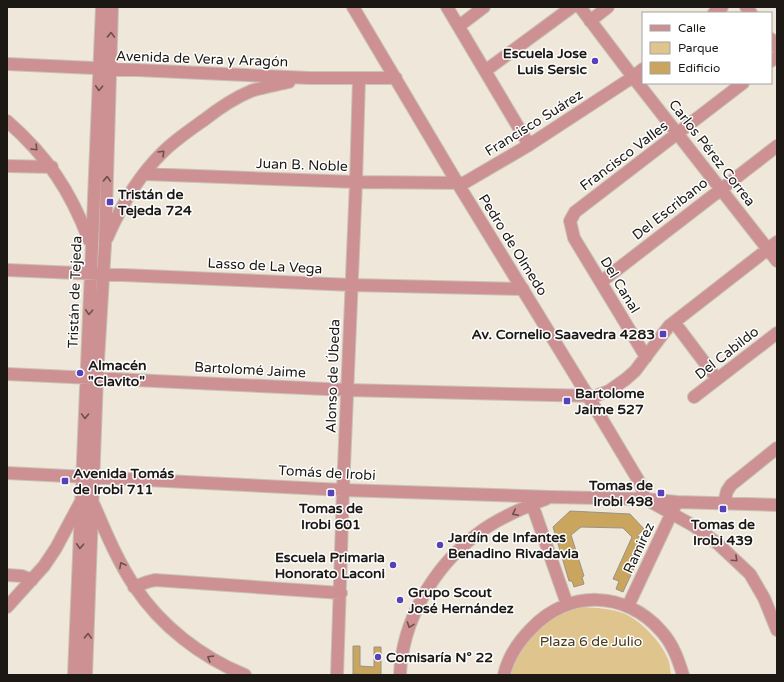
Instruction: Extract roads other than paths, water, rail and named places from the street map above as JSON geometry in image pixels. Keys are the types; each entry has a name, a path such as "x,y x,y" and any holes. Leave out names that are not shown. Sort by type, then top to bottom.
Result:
{"street":[{"name":"Tristán de Tejeda","path":"96,274 105,244 104,69 102,7"},
{"name":"Tristán de Tejeda","path":"74,675 87,500 96,274 92,246 104,69 112,7"},
{"name":"Pedro de Olmedo","path":"353,7 458,184 640,482 645,499"},
{"path":"447,7 528,145"},
{"path":"459,26 484,7"},
{"path":"485,71 572,7"},
{"name":"Carlos Pérez Correa","path":"580,7 720,189 772,245 777,261"},
{"path":"590,21 608,7"},
{"name":"Avenida de Vera y Aragón","path":"7,64 309,78 396,78"},
{"name":"Francisco Suárez","path":"458,184 464,183 528,145 642,70"},
{"path":"105,244 123,203 144,174 174,142 212,113 250,92 309,78"},
{"name":"Alonso de Úbeda","path":"337,675 359,78"},
{"name":"Francisco Valles","path":"571,228 570,221 575,212 742,84"},
{"path":"7,121 22,134 52,167 80,215 92,246"},
{"name":"Del Escribano","path":"601,282 777,146"},
{"path":"7,166 52,167"},
{"name":"Juan B. Noble","path":"144,174 356,182 458,184"},
{"name":"Del Canal","path":"571,228 574,238 646,357"},
{"name":"Bartolomé Jaime","path":"7,374 348,390 595,396 610,391 626,379 635,371 669,326 772,245"},
{"name":"Lasso de La Vega","path":"7,270 352,285 522,289"},
{"path":"674,322 717,379"},
{"name":"Del Cabildo","path":"694,397 777,333"},
{"path":"724,503 727,491 731,484 777,448"},
{"name":"Tomás de Irobi","path":"7,473 343,490 645,499"},
{"path":"400,675 400,664 406,637 413,616 424,594 440,570 476,535 493,524 532,504 551,497"},
{"path":"645,499 674,507 724,503 777,505"},
{"name":"Tristán de Tejeda","path":"86,675 87,500"},
{"path":"7,607 44,566 87,500 134,587 165,623 189,644 223,665 245,675"},
{"path":"532,504 567,604"},
{"path":"674,507 694,526 717,543 750,574 764,598 777,630"},
{"name":"Ramirez","path":"628,606 674,507"},
{"path":"7,576 22,576 32,580"},
{"path":"134,587 155,580 341,593"},
{"path":"504,675 513,652 535,624 550,613 567,604 591,600 614,602 628,606 641,614 662,632 672,646 683,675"}],"place":[{"name":"Escuela Jose Luis Sersic","path":"595,61"},
{"name":"Tristán de Tejeda 724","path":"110,202"},
{"name":"Av. Cornelio Saavedra 4283","path":"663,334"},
{"name":"Almacén \"Clavito\"","path":"80,373"},
{"name":"Bartolome Jaime 527","path":"567,401"},
{"name":"Avenida Tomás de Irobi 711","path":"65,481"},
{"name":"Tomas de Irobi 601","path":"331,493"},
{"name":"Tomas de Irobi 498","path":"661,493"},
{"name":"Tomas de Irobi 439","path":"723,509"},
{"name":"Jardín de Infantes Benadino Rivadavia","path":"440,545"},
{"name":"Escuela Primaria Honorato Laconi","path":"393,565"},
{"name":"Grupo Scout José Hernández","path":"400,600"},
{"name":"Comisaría N° 22","path":"378,657"}],"park label":[{"name":"Plaza 6 de Julio","path":"591,641"}]}
